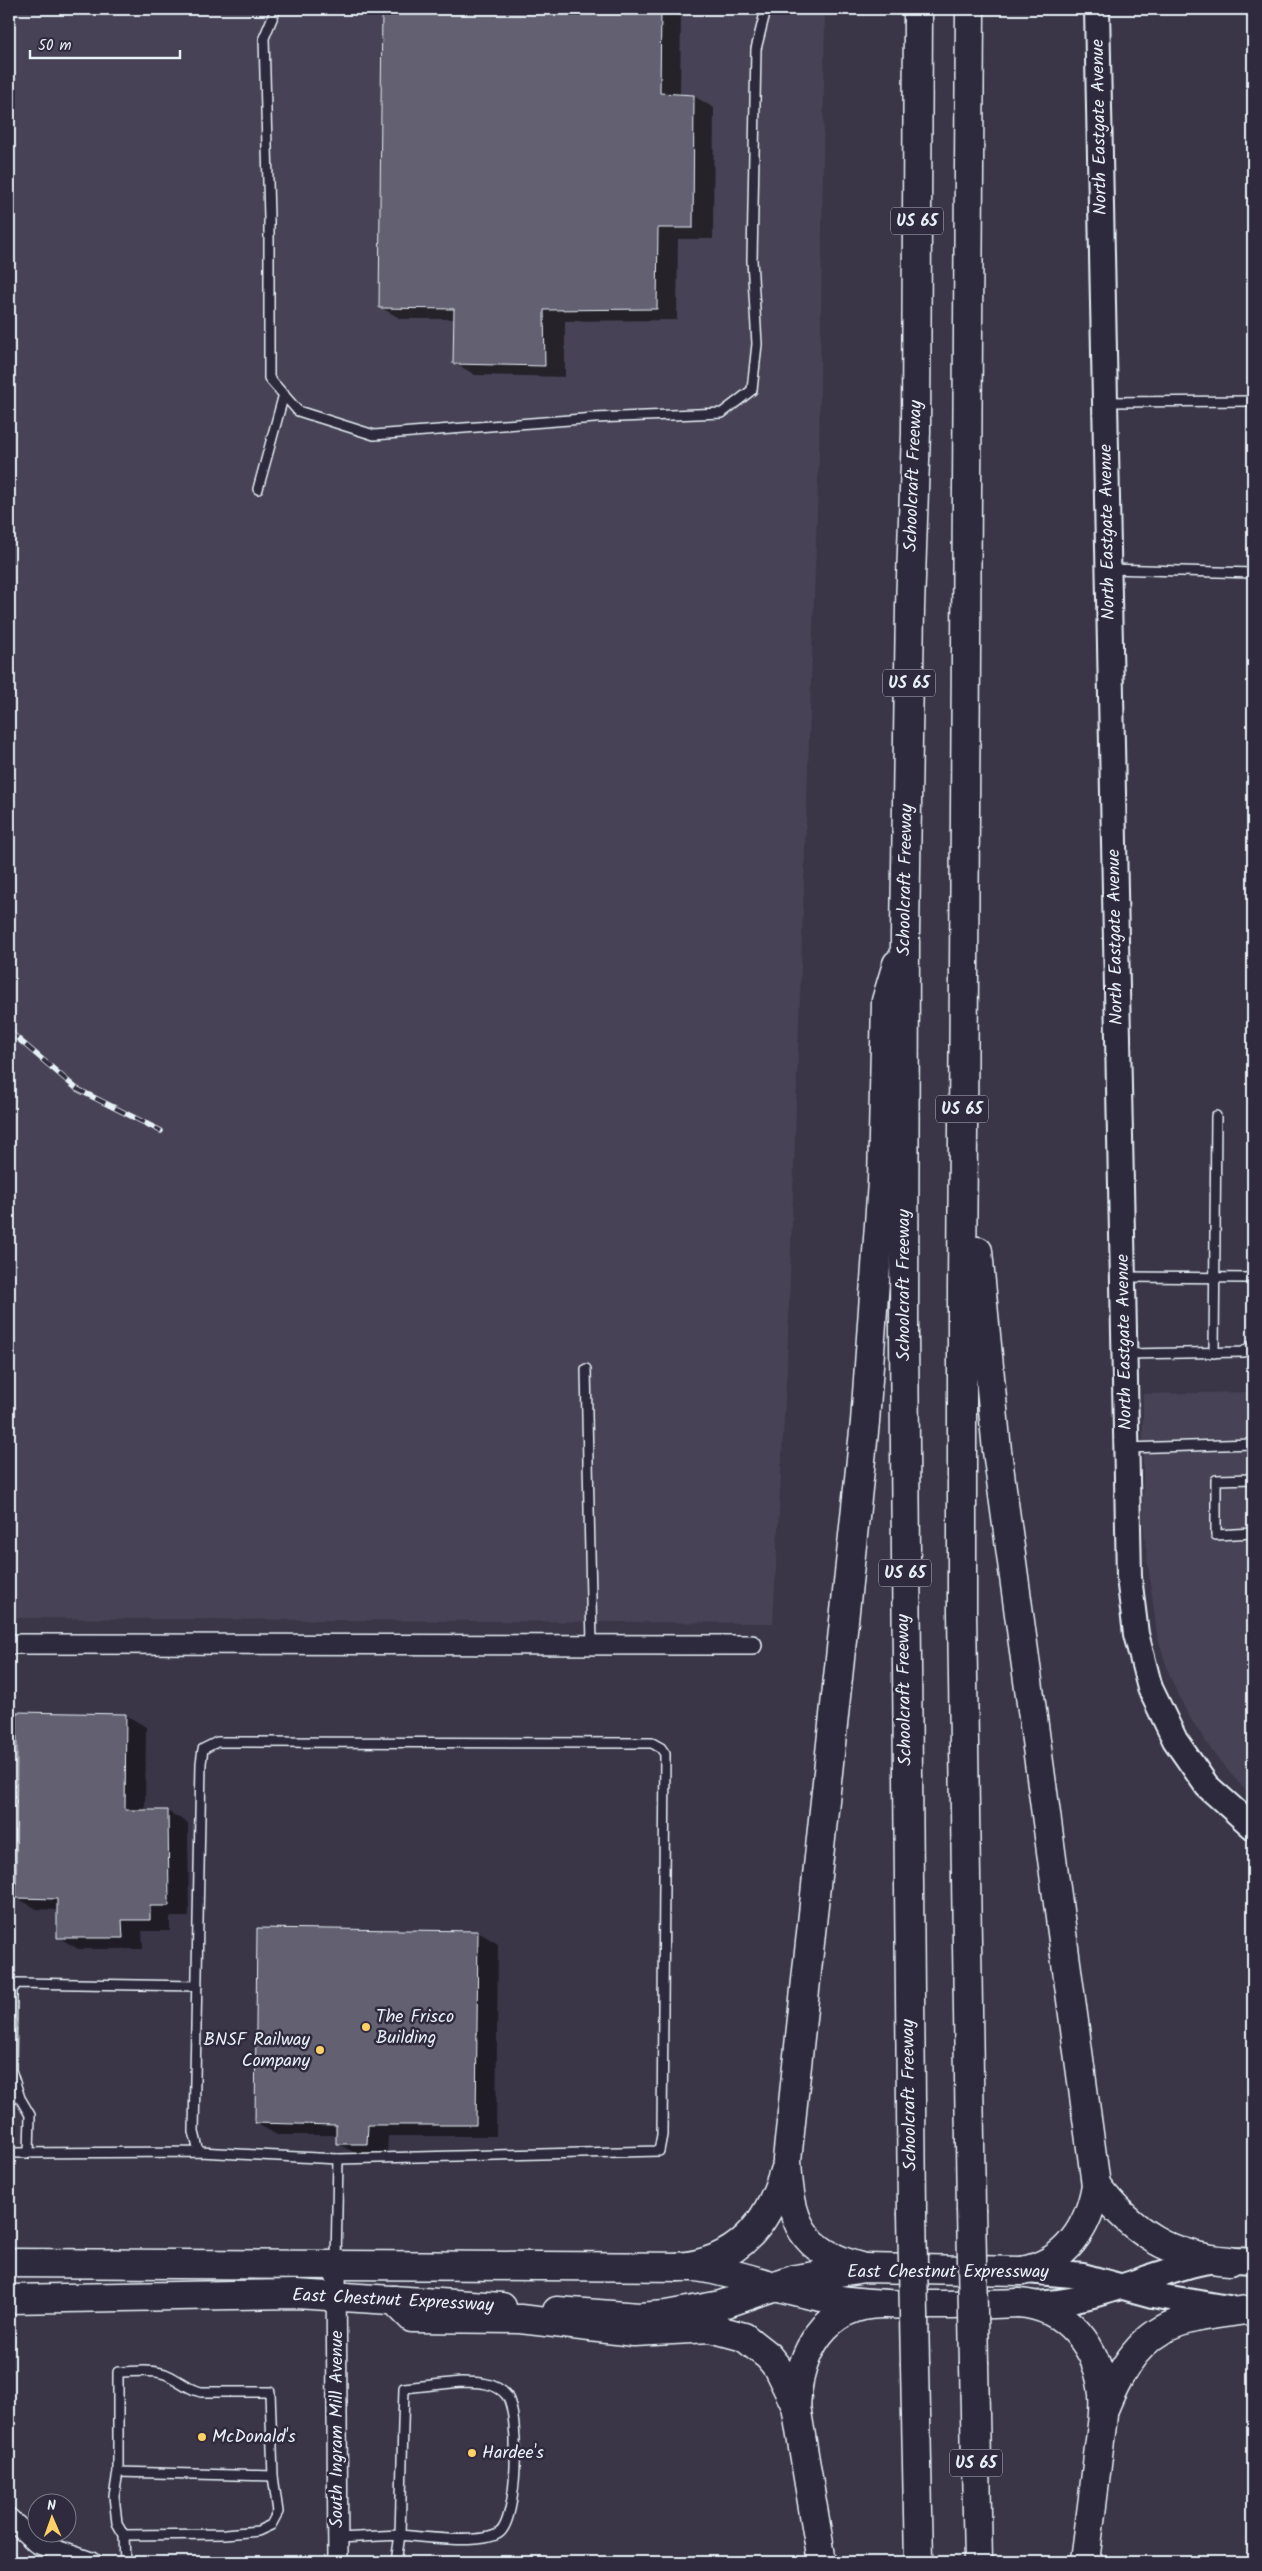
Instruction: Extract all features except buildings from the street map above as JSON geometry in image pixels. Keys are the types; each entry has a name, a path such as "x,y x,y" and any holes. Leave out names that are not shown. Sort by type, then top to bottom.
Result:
{"main road":[{"name":"Schoolcraft Freeway","path":"918,9 916,432 910,607 906,934 905,1621 918,2562"},
{"name":"US 65","path":"970,9 963,908 962,1611 970,2209 978,2562"},
{"path":"963,908 977,1243 989,1381 1096,2185 1089,2214 1075,2239 1066,2249 1045,2264 1022,2270"},
{"path":"864,2268 830,2255 809,2240 798,2227 789,2193 787,2160 871,1352 882,1182 886,1001 906,934"},
{"path":"677,2267 704,2263 717,2258 752,2233 771,2208 787,2160"},
{"path":"1096,2185 1134,2227 1164,2246 1197,2257 1242,2261"},
{"name":"East Chestnut Expressway","path":"9,2263 677,2267 716,2270 828,2298 884,2304 1018,2303"},
{"name":"East Chestnut Expressway","path":"9,2299 296,2294 639,2317 666,2315 721,2305 774,2286 820,2274 864,2268 1022,2270"},
{"path":"394,2300 412,2318 520,2319 634,2332 711,2328 744,2337 768,2356 777,2366 796,2406 822,2562"},
{"path":"1018,2303 1032,2304 1054,2312 1070,2324 1084,2340 1091,2352 1101,2380 1104,2410"},
{"path":"796,2406 804,2362 820,2333 837,2317 859,2306 884,2304"},
{"path":"1085,2562 1104,2410 1110,2393 1128,2362 1161,2330 1195,2318 1251,2311"}],"street":[{"name":"North Eastgate Avenue","path":"1098,9 1129,1577 1136,1634 1150,1688 1175,1740 1207,1786 1253,1827"},
{"path":"9,1644 752,1645"},
{"name":"East Chestnut Expressway","path":"1018,2303 1082,2299 1205,2262 1242,2261"},
{"name":"South Ingram Mill Avenue","path":"336,2265 338,2562"},
{"name":"East Chestnut Expressway","path":"1022,2270 1083,2276 1181,2301 1251,2311"},
{"path":"9,2518 36,2543 91,2562"}],"lane":[{"path":"276,9 264,38 269,378 298,411 374,435 595,418 722,413 752,390 757,344 752,260 756,48 766,9"},
{"path":"258,489 284,394"},
{"path":"1106,402 1253,401"},
{"path":"1109,569 1253,573"},
{"path":"1214,1352 1216,1116"},
{"path":"1124,1277 1253,1278"},
{"path":"1125,1354 1243,1352 1253,1345"},
{"path":"586,1369 592,1644"},
{"path":"1127,1448 1253,1444"},
{"path":"1253,1479 1216,1480 1216,1535 1253,1533"},
{"path":"9,2153 199,2152 338,2159 659,2151 662,2135 665,1754 661,1748 652,1743 643,1742 217,1742 204,1748 201,1763 194,2132 199,2152"},
{"path":"29,2153 30,2115 20,2098 10,2070 12,1990 17,1983 197,1986"},
{"path":"336,2265 338,2159"},
{"path":"124,2536 258,2532 271,2525 278,2512 273,2476 270,2392 200,2392 190,2389 167,2375 156,2372 118,2372 118,2472 114,2496 117,2523 124,2536 126,2562"},
{"path":"338,2538 400,2535 474,2539 498,2534 506,2526 513,2487 516,2439 514,2412 506,2395 494,2387 483,2382 461,2382 404,2388 400,2535 396,2562"},
{"path":"118,2472 273,2476"}],"shaded area":[{"path":"9,9 825,9 819,456 787,1363 773,1623 9,1618"},
{"path":"1253,1392 1253,1799 1216,1757 1187,1713 1170,1677 1157,1635 1143,1525 1143,1394"}],"railway":[{"path":"9,1031 77,1089 161,1131"}],"place":[{"name":"The Frisco Building","path":"366,2027"},
{"name":"BNSF Railway Company","path":"320,2050"},
{"name":"McDonald's","path":"202,2437"},
{"name":"Hardee's","path":"472,2453"}]}
